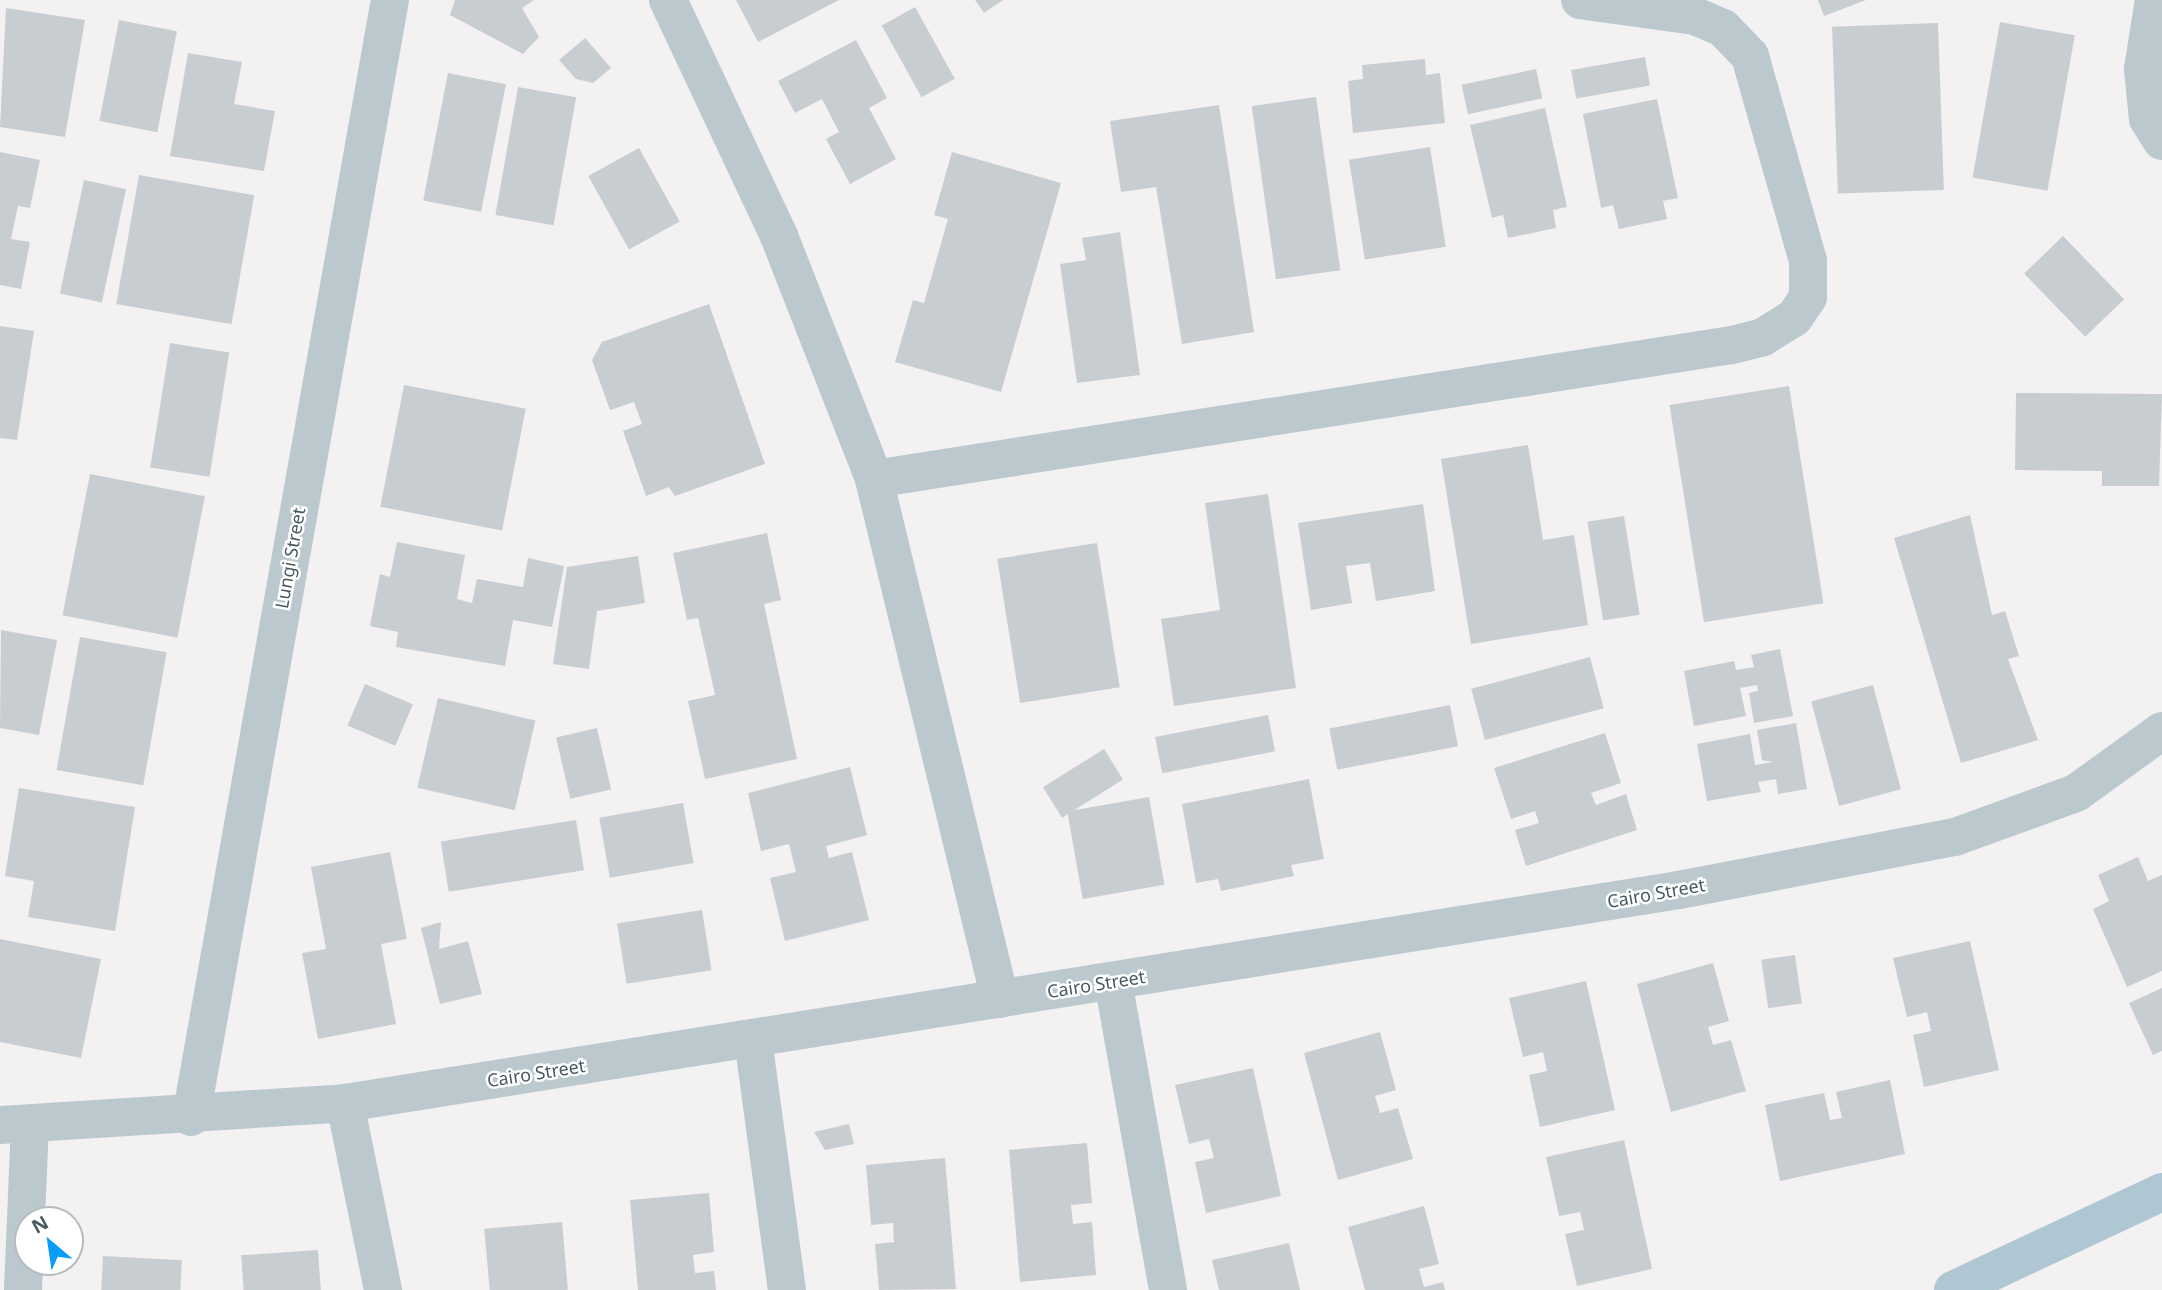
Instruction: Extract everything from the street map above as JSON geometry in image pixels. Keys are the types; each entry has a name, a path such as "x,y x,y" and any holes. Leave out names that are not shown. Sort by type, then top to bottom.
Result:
{"main road":[{"path":"1953,1290 2162,1192"}],"street":[{"name":"Lungi Street","path":"191,1117 390,0"},
{"path":"668,0 779,236 874,479 1000,999"},
{"path":"874,479 1732,345 1763,337 1794,318 1808,298 1808,261 1750,56 1723,28 1695,16 1580,0"},
{"path":"2154,0 2143,69 2148,119 2162,141"},
{"name":"Cairo Street","path":"15,1125 191,1117 345,1102 1679,890 1955,837 2076,793 2162,731"},
{"path":"1113,981 1168,1290"},
{"path":"753,1039 788,1290"},
{"path":"345,1102 383,1290"},
{"path":"15,1125 23,1290"}],"building":[{"path":"455,0 534,0 522,8 539,37 523,54 450,15"},
{"path":"736,0 839,0 758,42"},
{"path":"975,0 1003,0 984,13"},
{"path":"1818,0 1866,0 1824,16"},
{"path":"915,7 955,79 922,97 882,25"},
{"path":"6,8 85,20 65,137 0,127"},
{"path":"119,20 177,31 157,132 99,121"},
{"path":"2000,22 2075,35 2047,191 1973,178"},
{"path":"1938,23 1944,190 1838,194 1832,27"},
{"path":"585,38 611,68 593,83 576,79 559,60"},
{"path":"856,40 887,98 869,108 896,159 850,184 826,139 839,132 822,99 795,113 778,81"},
{"path":"188,53 242,62 234,104 275,111 264,171 170,156"},
{"path":"1645,57 1650,86 1576,99 1571,70"},
{"path":"1425,59 1426,75 1440,73 1445,123 1353,133 1348,81 1363,79 1362,65"},
{"path":"1536,69 1542,98 1468,114 1462,85"},
{"path":"448,73 506,84 481,212 423,201"},
{"path":"518,87 576,97 554,225 495,215"},
{"path":"1316,97 1340,270 1276,279 1252,106"},
{"path":"1657,99 1678,198 1663,201 1667,219 1619,229 1613,205 1601,208 1583,114"},
{"path":"1219,105 1254,332 1182,344 1156,187 1121,192 1110,121"},
{"path":"1545,108 1567,207 1553,210 1556,228 1508,238 1503,215 1492,218 1470,125"},
{"path":"1430,147 1446,247 1365,260 1349,160"},
{"path":"639,148 680,221 629,250 588,176"},
{"path":"0,152 40,160 30,208 18,206 11,239 30,242 21,289 0,285"},
{"path":"952,152 1061,183 1001,392 895,362 913,300 924,303 948,219 934,215"},
{"path":"139,175 254,195 231,324 116,304"},
{"path":"84,180 126,189 102,302 60,293"},
{"path":"1120,232 1140,375 1077,383 1060,264 1086,260 1082,238"},
{"path":"2063,236 2124,299 2085,337 2024,274"},
{"path":"709,304 765,464 675,496 669,487 646,496 623,431 642,424 634,402 610,410 592,360 602,342"},
{"path":"0,326 34,331 17,440 0,438"},
{"path":"170,343 229,352 210,477 150,467"},
{"path":"404,385 526,409 502,530 380,507"},
{"path":"1789,386 1823,603 1704,622 1669,405"},
{"path":"2016,393 2162,394 2159,486 2102,486 2102,471 2015,470"},
{"path":"1528,445 1543,540 1574,535 1588,625 1471,644 1441,459"},
{"path":"90,474 205,496 177,638 63,615"},
{"path":"1268,494 1296,688 1174,706 1161,619 1220,610 1205,503"},
{"path":"1423,504 1435,591 1376,601 1370,563 1346,566 1352,603 1311,610 1298,523"},
{"path":"1970,515 1992,615 2005,611 2019,656 2008,659 2038,740 1961,763 1894,538"},
{"path":"1624,516 1640,615 1603,621 1587,522"},
{"path":"767,533 781,600 764,604 797,759 705,779 688,701 715,695 698,618 687,620 673,553"},
{"path":"397,542 465,555 457,599 472,603 477,579 523,587 528,558 564,566 552,627 513,620 505,666 396,647 398,632 370,626 380,574 390,577"},
{"path":"1097,543 1120,687 1020,703 997,559"},
{"path":"638,556 645,603 597,611 589,669 553,664 567,567"},
{"path":"1,630 57,640 39,735 0,728"},
{"path":"80,637 167,652 143,785 57,770"},
{"path":"1780,649 1793,716 1754,723 1749,693 1758,691 1757,685 1740,688 1746,716 1694,726 1684,671 1734,661 1736,670 1754,667 1751,655"},
{"path":"1590,657 1604,708 1485,740 1471,689"},
{"path":"365,684 413,704 395,746 347,725"},
{"path":"1873,685 1901,789 1839,806 1811,702"},
{"path":"438,698 535,720 515,810 417,788"},
{"path":"1450,705 1458,746 1337,770 1329,728"},
{"path":"1268,715 1275,751 1162,773 1155,737"},
{"path":"1796,723 1807,789 1778,794 1776,779 1758,782 1761,792 1707,801 1697,744 1750,734 1755,765 1773,762 1762,760 1757,730"},
{"path":"597,728 611,789 570,799 556,737"},
{"path":"1605,733 1621,783 1591,793 1596,805 1626,794 1637,830 1526,866 1515,830 1539,823 1535,811 1511,819 1494,768"},
{"path":"1104,749 1123,780 1062,818 1043,787"},
{"path":"850,767 867,835 826,846 829,858 852,852 869,920 785,941 770,878 796,872 789,844 761,851 748,793"},
{"path":"1309,779 1324,859 1291,865 1294,876 1221,891 1218,879 1196,883 1182,804"},
{"path":"19,788 135,807 115,931 28,917 34,881 5,876"},
{"path":"1149,797 1164,885 1083,899 1067,811"},
{"path":"683,803 694,863 610,878 599,818"},
{"path":"576,820 584,870 449,892 441,841"},
{"path":"390,852 407,939 381,944 396,1024 318,1039 302,953 326,949 311,867"},
{"path":"2138,857 2148,881 2162,875 2162,971 2127,987 2093,909 2109,901 2098,875"},
{"path":"702,910 712,970 627,984 617,923"},
{"path":"441,922 439,949 468,941 482,994 440,1004 421,928"},
{"path":"0,939 101,959 81,1058 0,1042"},
{"path":"1970,941 1999,1070 1924,1087 1913,1035 1931,1031 1927,1012 1907,1017 1893,958"},
{"path":"1795,955 1802,1004 1768,1008 1761,960"},
{"path":"1713,963 1729,1021 1708,1027 1713,1045 1731,1040 1746,1091 1671,1112 1637,984"},
{"path":"1586,981 1615,1110 1540,1127 1529,1075 1547,1071 1543,1052 1523,1057 1509,998"},
{"path":"2162,988 2162,1051 2153,1055 2129,1003"},
{"path":"1380,1032 1396,1090 1375,1096 1380,1113 1398,1108 1413,1159 1338,1180 1304,1053"},
{"path":"1253,1068 1281,1196 1206,1213 1195,1162 1214,1158 1209,1139 1189,1144 1175,1085"},
{"path":"1890,1080 1905,1154 1780,1181 1765,1105 1824,1093 1830,1120 1842,1118 1836,1092"},
{"path":"849,1124 854,1144 825,1150 814,1132"},
{"path":"1624,1140 1652,1269 1577,1286 1565,1234 1584,1230 1580,1212 1559,1216 1546,1157"},
{"path":"1087,1143 1092,1203 1071,1205 1073,1224 1092,1222 1096,1275 1020,1282 1009,1150"},
{"path":"945,1158 956,1289 879,1290 875,1244 894,1242 893,1223 871,1225 866,1165"},
{"path":"709,1193 714,1252 693,1255 695,1273 714,1271 716,1290 638,1290 630,1200"},
{"path":"1424,1206 1439,1264 1419,1269 1424,1287 1443,1282 1445,1290 1365,1290 1348,1227"},
{"path":"562,1222 568,1290 490,1290 484,1229"},
{"path":"1289,1243 1300,1290 1219,1290 1212,1260"},
{"path":"318,1250 321,1290 244,1290 241,1255"},
{"path":"103,1256 182,1260 180,1290 101,1290"}]}
